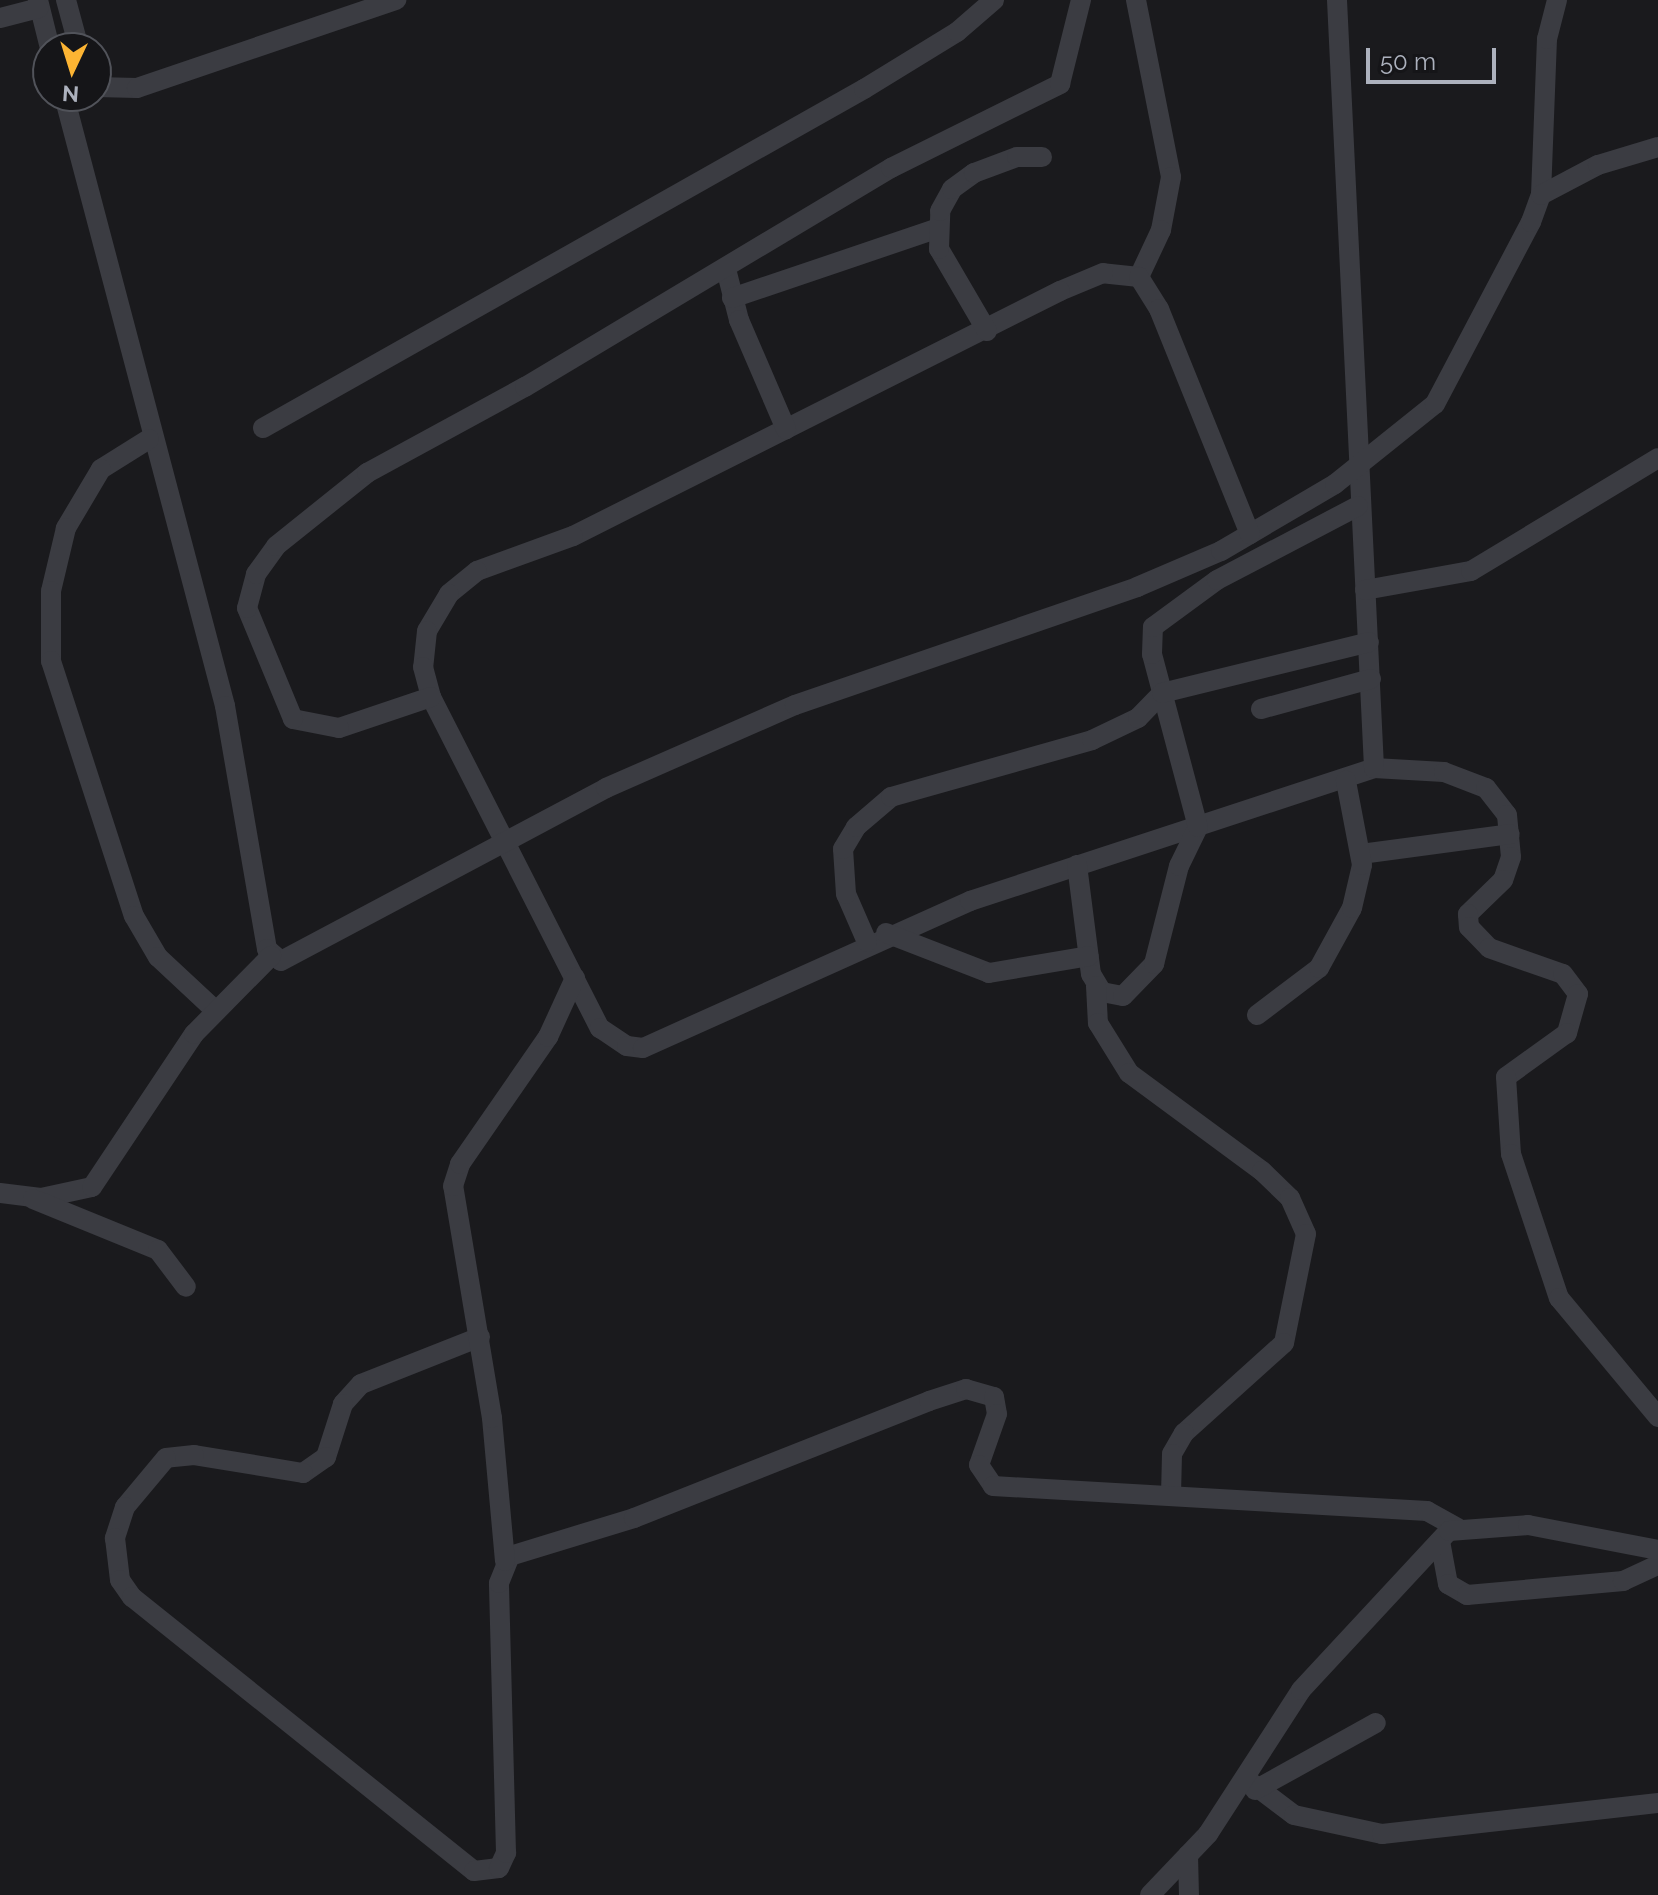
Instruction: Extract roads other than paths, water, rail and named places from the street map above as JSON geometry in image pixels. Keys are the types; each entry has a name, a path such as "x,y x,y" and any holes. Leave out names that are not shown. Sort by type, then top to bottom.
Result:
{"street":[{"path":"66,0 75,32"},
{"path":"112,87 137,88 396,0"},
{"path":"263,428 864,89 957,32 994,0"},
{"path":"431,697 339,728 293,719 247,608 267,557 367,473 726,269 891,168 1060,84 1081,0"},
{"path":"1136,0 1171,177 1161,230 1139,277"},
{"path":"1337,0 1355,466 1369,642 1374,768"},
{"path":"0,18 38,4 46,32"},
{"path":"271,956 281,961 310,952 506,840 795,705 1124,593 1250,534 1355,466 1435,404 1541,195 1551,4"},
{"path":"68,112 149,439 225,706 271,956"},
{"path":"1541,195 1598,165 1658,147"},
{"path":"987,331 939,249 936,229 944,200 962,181 1002,161 1042,157"},
{"path":"732,298 936,229"},
{"path":"726,269 732,298 786,429"},
{"path":"1139,277 1091,277 573,536 464,579 427,631 423,667 431,697 600,1028 643,1048 886,933 1077,865 1346,781 1374,768 1444,772 1486,788 1503,805 1510,834 1510,868 1468,914 1469,927 1489,948 1563,974 1576,987 1578,1003 1567,1033 1506,1077 1511,1154 1559,1298 1658,1417"},
{"path":"1139,277 1159,309 1250,534"},
{"path":"149,439 101,469 66,528 51,591 51,661 134,916 158,957 216,1011"},
{"path":"1365,590 1471,571 1658,458"},
{"path":"1096,986 1123,996 1147,976 1198,827 1151,644 1159,621 1217,580 1358,506"},
{"path":"867,942 842,863 847,838 876,807 907,792 1092,740 1138,718 1162,693 1369,642"},
{"path":"1261,709 1371,679"},
{"path":"1257,1015 1324,962 1360,883 1361,854 1346,781"},
{"path":"1361,854 1510,834"},
{"path":"1077,865 1096,986 1098,1023 1129,1073 1262,1171 1290,1198 1306,1234 1284,1343 1184,1433 1172,1454 1171,1496"},
{"path":"886,933 989,973 1089,956"},
{"path":"30,1197 92,1187 216,1011 271,956"},
{"path":"480,1337 361,1384 343,1404 329,1450 313,1469 166,1458 119,1517 116,1550 120,1580 132,1597 455,1862 482,1873 499,1868 506,1853 499,1583 505,1561 480,1337 454,1178 543,1045 575,978"},
{"path":"0,1193 30,1197 158,1250 186,1287"},
{"path":"505,1561 966,1389 990,1393 997,1405 980,1458 986,1483 1427,1511 1458,1528 1528,1525 1658,1550"},
{"path":"1150,1895 1250,1784 1301,1690 1440,1541 1458,1528"},
{"path":"1440,1541 1448,1584 1467,1595 1623,1581 1658,1565"},
{"path":"1250,1784 1376,1723"},
{"path":"1250,1784 1294,1815 1382,1834 1658,1803"},
{"path":"1188,1855 1189,1895"}]}
